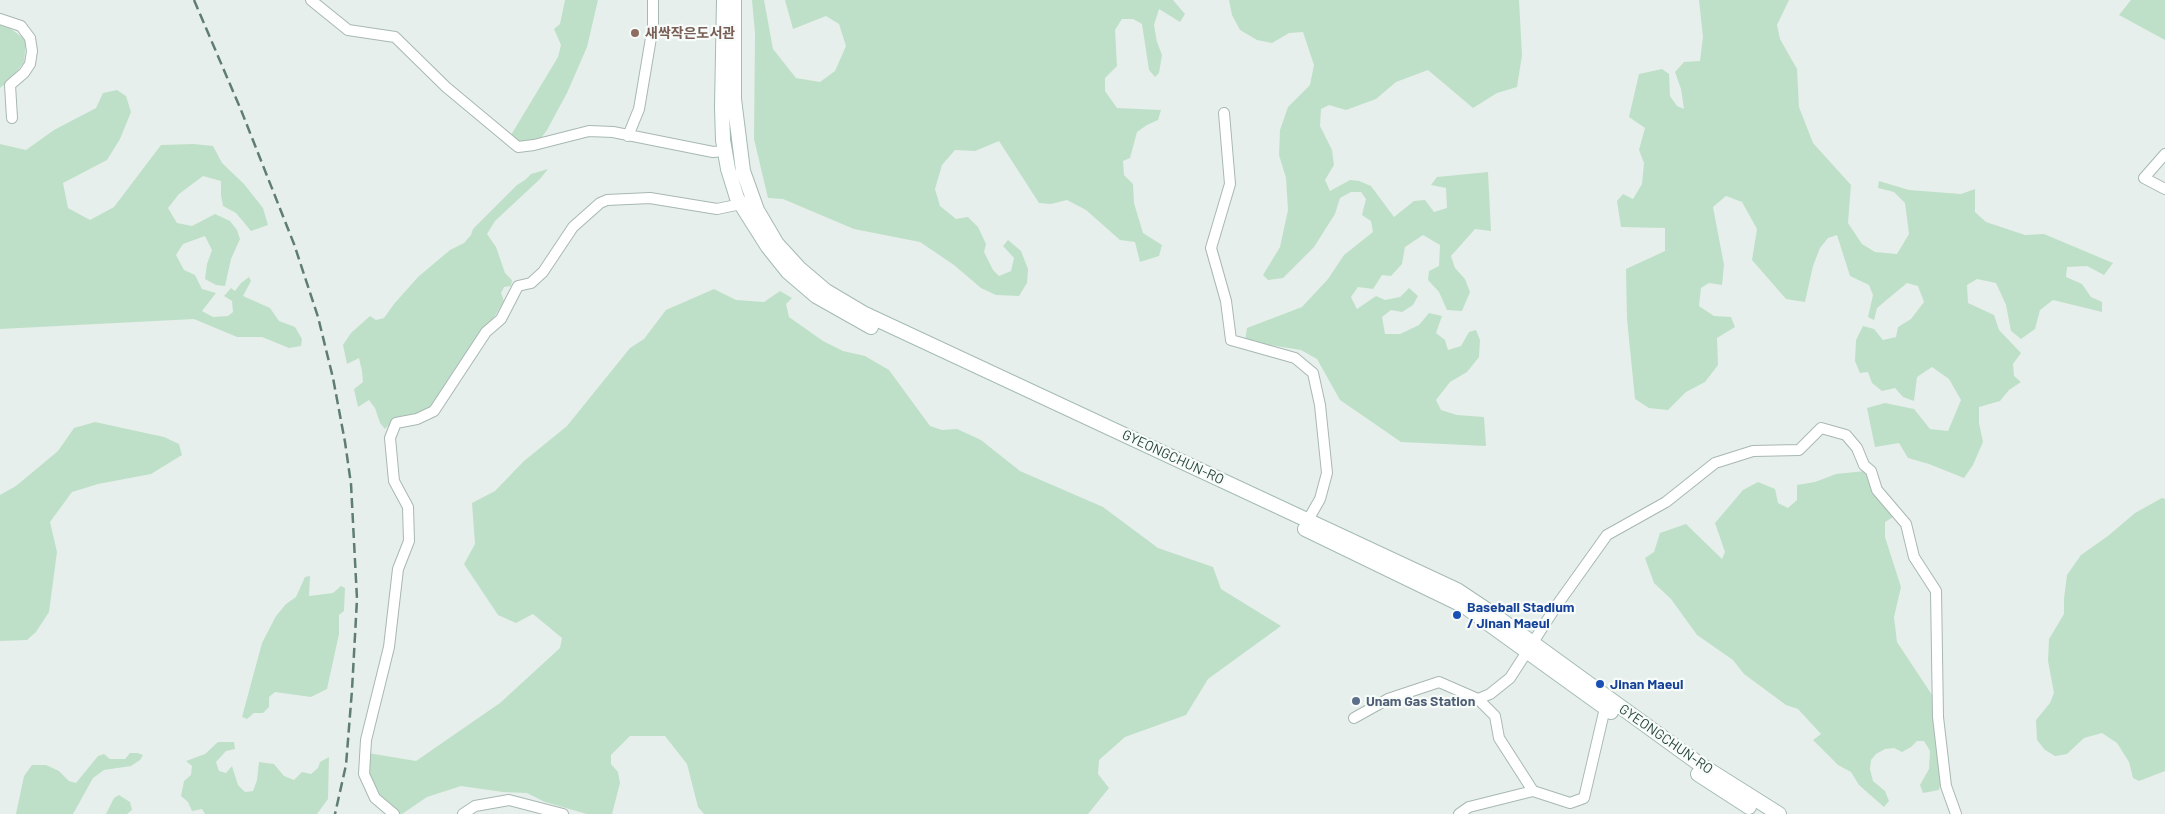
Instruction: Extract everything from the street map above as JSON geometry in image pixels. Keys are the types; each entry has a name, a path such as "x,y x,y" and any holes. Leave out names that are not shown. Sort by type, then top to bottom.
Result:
{"street":[{"path":"311,0 348,30 395,37 446,87 518,147 534,145 589,131 613,132 713,152 725,151"},
{"path":"628,136 639,109 653,26 652,0"},
{"name":"GYEONGCHUN-RO","path":"724,0 722,107 728,169 741,204 768,247 788,272 816,296 853,318 1400,574 1464,606 1530,648 1698,763 1779,814"},
{"name":"GYEONGCHUN-RO","path":"734,0 734,99 743,172 757,210 777,244 799,268 826,291 863,313 1457,590 1490,612 1530,648 1605,708 1727,794 1761,814"},
{"path":"0,20 21,26 30,38 32,51 30,64 24,73 10,85 12,118"},
{"path":"1224,113 1230,184 1211,248 1226,301 1231,340 1295,358 1313,373 1320,405 1327,473 1320,499 1308,520"},
{"path":"2165,154 2144,178 2165,189"},
{"path":"394,814 375,798 364,774 366,740 389,647 398,570 409,541 408,507 394,481 390,438 396,424 417,419 434,411 486,332 500,319 518,286 531,283 543,272 573,226 600,202 650,198 717,209 741,204"},
{"path":"1478,700 1490,694 1510,678 1557,605 1606,535 1666,502 1715,464 1753,452 1800,450 1821,428 1846,435 1857,448 1864,466 1871,471 1877,490 1906,524 1914,558 1936,591 1938,718 1946,786 1956,814"},
{"path":"1354,718 1388,699 1439,682 1478,700 1495,716 1499,738 1534,791"},
{"path":"1459,814 1469,807 1534,791 1570,803 1584,798 1605,708"},
{"path":"463,814 475,806 509,800 563,814"}],"green space":[{"path":"565,0 598,0 587,47 567,93 547,130 538,142 520,143 511,135 558,57 561,45 554,29 560,24"},
{"path":"752,0 764,0 773,49 796,78 820,82 835,71 846,46 839,24 826,16 793,29 785,0 1173,0 1185,14 1180,22 1159,9 1154,25 1162,55 1159,73 1155,77 1149,70 1142,24 1133,19 1122,19 1115,30 1117,66 1105,78 1105,91 1117,108 1161,110 1158,120 1137,132 1130,158 1123,161 1124,175 1133,184 1134,203 1143,233 1162,245 1159,256 1140,262 1135,242 1120,240 1086,210 1067,200 1051,204 1039,203 999,141 975,151 955,150 942,165 935,189 940,206 956,219 968,217 978,227 986,244 984,252 993,270 999,276 1011,271 1014,258 1003,246 1008,240 1021,251 1028,269 1027,283 1019,296 996,295 981,288 954,265 920,242 854,229 783,199 768,198 754,139 755,33"},
{"path":"1229,0 1519,0 1522,55 1517,87 1497,93 1473,108 1428,70 1396,82 1376,99 1346,110 1329,105 1321,109 1320,126 1332,150 1334,165 1325,180 1330,191 1350,180 1359,181 1371,186 1394,217 1414,201 1425,200 1434,212 1447,208 1446,188 1431,185 1437,177 1488,172 1491,231 1475,229 1451,256 1455,268 1465,279 1470,292 1462,311 1447,310 1439,292 1428,280 1429,271 1439,266 1440,245 1423,235 1405,247 1402,264 1391,276 1382,275 1373,289 1358,287 1351,297 1357,309 1376,296 1385,300 1400,297 1409,288 1418,296 1413,305 1402,312 1391,310 1382,317 1385,334 1400,334 1419,325 1429,313 1442,316 1436,333 1445,340 1448,350 1461,346 1469,332 1476,330 1480,340 1479,357 1467,372 1450,382 1436,400 1441,410 1457,415 1484,417 1486,446 1401,442 1340,400 1317,359 1301,350 1245,341 1247,328 1302,307 1328,279 1344,255 1373,232 1371,221 1362,215 1366,199 1361,192 1351,192 1340,198 1335,214 1314,247 1283,278 1268,280 1263,275 1280,247 1288,210 1286,178 1279,155 1280,130 1288,107 1310,85 1314,65 1303,32 1289,33 1272,43 1257,40 1240,30 1232,15"},
{"path":"1699,0 1789,0 1777,25 1780,39 1797,69 1799,107 1813,143 1851,185 1848,223 1862,244 1875,252 1897,254 1909,234 1905,203 1894,192 1878,188 1879,181 1909,190 1961,194 1975,189 1975,212 1986,222 2025,235 2044,234 2113,263 2104,275 2087,266 2067,267 2066,277 2082,284 2091,297 2102,302 2102,312 2053,300 2040,310 2035,329 2021,339 2011,331 2006,305 1996,283 1977,279 1967,285 1968,303 1994,315 1999,330 2021,353 2013,364 2014,376 2021,382 2009,390 2000,401 1979,407 1979,423 1983,442 1973,465 1964,478 1908,458 1899,443 1875,447 1867,408 1885,403 1914,409 1930,429 1948,431 1961,400 1949,379 1932,367 1917,377 1914,401 1903,397 1895,388 1882,391 1872,383 1868,372 1860,373 1855,361 1856,340 1863,326 1874,329 1883,340 1896,337 1898,327 1911,319 1924,302 1918,286 1907,283 1877,308 1874,320 1868,317 1873,295 1869,285 1850,276 1837,235 1828,238 1820,248 1813,266 1805,302 1786,299 1752,260 1757,229 1742,202 1726,196 1713,207 1724,265 1722,285 1709,283 1701,288 1699,306 1714,316 1731,317 1735,327 1717,338 1718,365 1705,382 1686,392 1668,410 1649,408 1635,399 1627,319 1626,269 1665,251 1665,228 1621,227 1617,201 1623,194 1633,199 1642,184 1644,163 1639,150 1645,128 1629,117 1639,74 1662,69 1669,74 1670,96 1677,106 1684,109 1681,89 1675,72 1684,62 1700,61 1703,37"},
{"path":"2131,0 2165,0 2165,40 2119,15"},
{"path":"0,25 7,26 26,40 24,62 10,80 0,88"},
{"path":"117,90 126,96 131,112 120,139 107,160 63,183 68,208 90,220 114,207 161,145 194,144 213,146 222,163 244,184 263,208 268,225 251,231 236,213 223,206 221,181 203,176 179,194 168,208 177,223 192,226 215,214 230,221 237,230 240,239 231,259 225,286 216,285 205,279 207,264 212,250 205,236 183,244 176,255 184,270 195,275 202,289 216,293 202,311 213,317 228,316 233,312 232,301 224,296 231,288 235,291 249,277 251,281 243,296 270,308 279,321 295,327 302,339 301,346 289,348 262,337 237,337 194,319 0,329 0,144 26,150 54,130 96,108 103,93"},
{"path":"548,169 540,179 495,221 487,234 496,247 505,273 512,280 511,286 504,287 501,293 504,301 493,319 482,330 433,406 424,414 392,422 385,429 369,400 358,407 354,389 363,382 359,358 347,364 343,345 351,333 370,316 376,320 384,318 418,277 450,250 464,243 471,235 473,229 517,185 531,174"},
{"path":"714,289 736,300 764,302 780,291 792,298 786,304 789,317 823,341 843,351 865,356 889,370 930,426 942,430 957,429 981,440 1020,471 1103,507 1158,548 1213,567 1221,589 1281,626 1208,679 1186,715 1125,737 1099,760 1098,774 1109,788 1088,814 704,814 698,807 687,764 665,736 630,736 611,755 611,764 618,772 620,783 612,814 587,814 545,802 527,793 503,792 461,786 427,797 402,814 399,814 381,800 370,774 368,753 416,761 500,703 560,648 562,638 533,614 516,623 498,615 464,564 475,544 472,503 495,491 524,461 567,426 630,348 644,339 666,310"},
{"path":"95,422 164,437 179,444 182,455 151,474 98,484 72,492 50,522 57,552 49,612 36,632 27,640 0,641 0,495 16,486 58,451 74,428"},
{"path":"1865,471 1871,479 1877,498 1895,516 1885,522 1885,537 1901,587 1894,617 1897,642 1932,695 1941,779 1939,790 1923,793 1920,785 1929,769 1930,751 1924,741 1917,741 1902,752 1894,748 1885,749 1876,754 1871,760 1870,769 1873,781 1885,791 1889,801 1884,807 1859,785 1851,772 1838,765 1813,740 1821,734 1798,709 1786,705 1744,674 1733,660 1697,635 1671,599 1654,583 1645,558 1654,552 1660,533 1686,524 1722,559 1725,552 1715,523 1743,490 1758,482 1775,489 1778,503 1788,508 1797,500 1797,485 1815,482 1836,474"},
{"path":"2162,498 2165,499 2165,771 2139,781 2133,778 2129,762 2117,743 2102,733 2084,738 2067,754 2055,756 2045,750 2037,740 2036,720 2050,703 2054,693 2048,661 2049,639 2064,614 2067,575 2081,555 2108,536 2135,513"},
{"path":"310,576 309,596 333,593 341,586 345,588 344,611 339,615 339,634 327,689 311,697 275,692 269,697 269,707 263,713 254,713 247,719 242,717 262,643 276,616 286,604 296,597 305,577"},
{"path":"218,742 234,742 235,749 226,751 216,762 219,771 226,773 232,766 238,785 245,792 253,791 257,780 259,762 274,764 284,776 294,780 302,772 311,774 318,768 320,762 329,757 328,799 317,814 205,814 202,809 192,811 188,802 181,796 184,781 191,775 192,766 186,761 205,754"},
{"path":"130,753 143,755 140,760 131,766 104,770 93,778 73,814 16,814 24,776 32,765 46,765 59,771 69,781 76,783 98,756 104,754 110,759 125,759"},
{"path":"119,795 130,802 132,810 127,814 106,814 114,798"}],"railway":[{"path":"194,0 241,110 294,244 318,317 333,378 345,442 351,484 357,599 346,765 335,814"}],"place":[{"name":"새싹작은도서관","path":"635,33"},
{"name":"Baseball Stadium / Jinan Maeul","path":"1457,615"},
{"name":"Jinan Maeul","path":"1600,684"},
{"name":"Unam Gas Station","path":"1356,701"}]}
